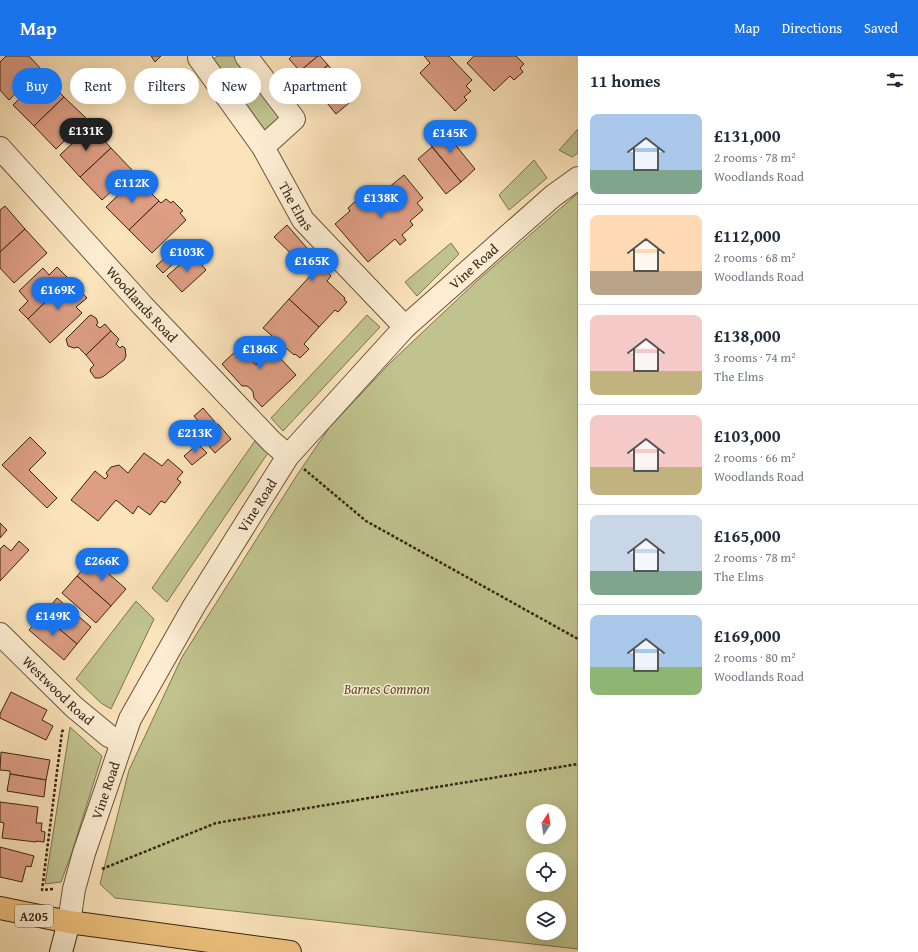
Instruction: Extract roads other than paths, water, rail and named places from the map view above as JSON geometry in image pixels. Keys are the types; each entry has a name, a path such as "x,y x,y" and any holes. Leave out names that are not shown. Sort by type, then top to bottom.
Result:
{"highway":[{"name":"A205","path":"0,908 68,922 290,952"}],"street":[{"name":"The Elms","path":"202,56 198,58 263,147 303,220 405,327"},
{"path":"246,56 294,119 263,147"},
{"name":"Woodlands Road","path":"0,148 148,311 271,441 288,456"},
{"name":"Vine Road","path":"61,952 74,889 84,853 130,719 194,606 288,456 405,327 553,196 578,178"},
{"name":"Westwood Road","path":"0,634 74,707 109,736 122,742"}],"park label":[{"name":"Barnes Common","path":"387,689"}]}
